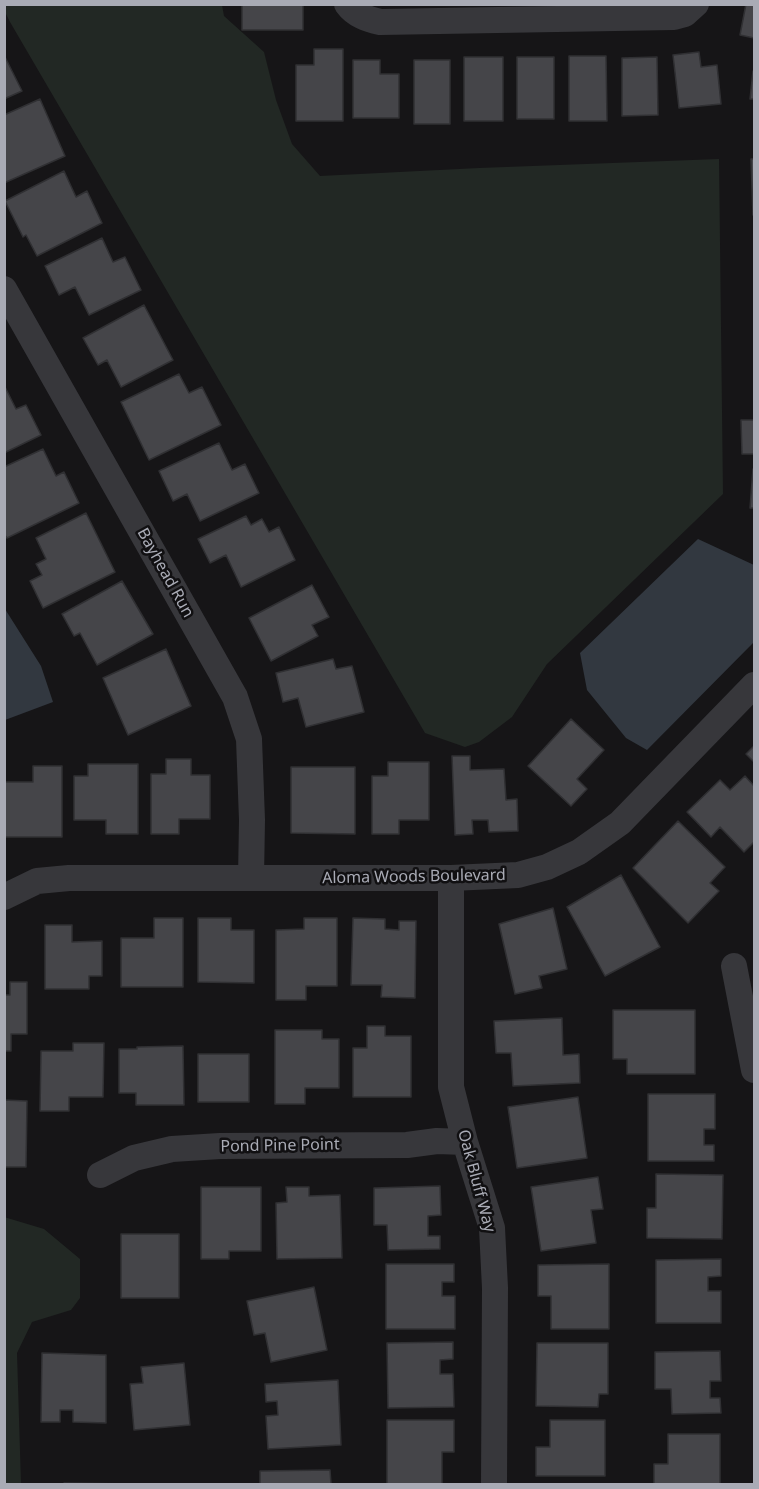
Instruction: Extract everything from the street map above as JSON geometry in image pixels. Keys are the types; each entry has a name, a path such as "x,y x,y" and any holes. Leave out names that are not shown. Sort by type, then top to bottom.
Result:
{"street":[{"path":"347,4 351,10 365,18 380,22 674,17 685,14 696,4"},
{"name":"Bayhead Run","path":"4,289 235,697 249,739 252,820 251,879"},
{"name":"Aloma Woods Boulevard","path":"4,897 38,881 69,878 451,879 518,875 547,867 579,852 620,823 754,686"},
{"name":"Oak Bluff Way","path":"451,879 451,1087 465,1142 492,1228 495,1288 494,1485"},
{"path":"734,966 754,1070"},
{"name":"Pond Pine Point","path":"100,1175 134,1158 172,1149 220,1146 407,1145 465,1142"}],"shaded area":[{"path":"4,5 222,5 224,16 264,52 276,100 292,144 320,176 719,159 723,494 547,664 512,717 479,742 465,747 425,733 10,22"},
{"path":"698,539 754,565 754,642 647,750 626,738 587,690 580,653"},
{"path":"5,609 41,666 53,702 5,720"},
{"path":"4,1217 44,1229 80,1259 80,1298 71,1310 32,1322 17,1353 21,1484 5,1484"}],"building":[{"path":"242,4 303,4 303,30 242,30"},
{"path":"746,4 754,4 754,38 740,35"},
{"path":"314,49 343,49 343,121 296,121 296,65 314,65"},
{"path":"699,52 701,67 717,65 721,104 679,108 673,55"},
{"path":"4,55 22,91 4,99"},
{"path":"569,56 606,56 607,121 569,121"},
{"path":"464,57 503,57 503,121 464,121"},
{"path":"517,57 554,57 554,119 517,119"},
{"path":"657,57 658,115 622,116 622,58"},
{"path":"353,60 380,60 380,74 399,74 399,118 353,118"},
{"path":"414,60 450,60 450,124 414,124"},
{"path":"753,71 754,99 750,99"},
{"path":"40,99 65,156 4,183 4,115"},
{"path":"751,159 754,159 754,215 753,215"},
{"path":"64,171 76,197 87,191 102,223 37,256 26,235 23,237 5,201"},
{"path":"102,238 113,262 125,257 141,290 89,315 75,287 59,295 45,266"},
{"path":"144,305 173,360 121,387 107,360 98,365 83,338"},
{"path":"179,374 189,393 202,387 221,425 149,460 121,402"},
{"path":"4,385 16,409 26,405 41,435 4,453"},
{"path":"741,420 754,420 754,454 742,454"},
{"path":"219,443 232,470 245,464 259,493 200,521 187,494 173,501 159,471"},
{"path":"43,449 56,476 64,472 79,503 7,538 4,534 4,467"},
{"path":"753,469 754,508 750,508"},
{"path":"86,513 115,572 43,608 30,581 42,575 36,564 46,559 36,538"},
{"path":"246,516 251,525 262,519 269,532 279,527 295,560 241,587 226,555 210,563 198,539"},
{"path":"122,581 153,634 97,665 80,633 74,636 62,614"},
{"path":"312,585 329,617 312,625 318,636 271,661 249,618"},
{"path":"166,649 191,706 128,735 103,678"},
{"path":"333,659 336,669 352,666 364,712 306,727 298,698 283,702 276,673"},
{"path":"571,719 604,750 577,779 587,789 571,806 528,766"},
{"path":"754,746 754,762 746,754"},
{"path":"452,756 470,756 470,770 504,769 506,800 517,799 518,831 489,832 488,820 472,820 473,834 455,835"},
{"path":"166,759 191,759 191,775 210,775 210,819 179,819 179,834 151,834 151,774 166,774"},
{"path":"388,762 429,762 429,820 399,820 399,834 372,834 372,776 388,776"},
{"path":"88,764 138,764 138,834 106,834 106,820 74,820 74,776 88,776"},
{"path":"33,766 62,766 62,837 4,837 4,782 33,782"},
{"path":"291,767 355,767 355,834 291,833"},
{"path":"745,776 754,786 754,842 744,852 720,827 711,837 687,812 720,780 730,790"},
{"path":"678,821 725,867 710,883 719,891 688,923 633,868"},
{"path":"621,875 660,947 605,976 567,907"},
{"path":"553,908 567,969 539,976 542,988 515,994 499,924"},
{"path":"154,918 183,918 183,987 121,987 121,938 154,938"},
{"path":"198,918 231,918 231,930 254,930 254,983 198,982"},
{"path":"304,918 337,918 337,986 306,986 306,1000 276,1000 276,930 304,929"},
{"path":"353,918 385,919 385,929 399,930 399,921 416,921 415,998 381,997 382,985 351,985"},
{"path":"45,925 72,925 72,942 102,941 102,976 89,976 89,989 45,989"},
{"path":"10,982 27,982 27,1034 11,1034 11,1051 4,1051 4,995 10,995"},
{"path":"613,1010 695,1010 695,1074 627,1074 627,1059 613,1059"},
{"path":"562,1018 563,1055 579,1054 580,1083 513,1086 511,1053 496,1053 494,1021"},
{"path":"367,1026 385,1026 385,1036 411,1036 411,1097 353,1097 353,1048 367,1048"},
{"path":"275,1030 322,1030 322,1039 339,1039 339,1088 305,1088 305,1104 275,1104"},
{"path":"73,1043 104,1043 103,1097 69,1097 69,1111 40,1111 41,1051 73,1051"},
{"path":"183,1046 184,1105 136,1105 136,1093 119,1093 119,1049"},
{"path":"198,1054 249,1054 249,1102 198,1102"},
{"path":"648,1094 715,1094 715,1129 704,1129 704,1145 714,1145 714,1161 648,1161"},
{"path":"578,1097 587,1158 517,1168 508,1107"},
{"path":"4,1100 27,1101 26,1167 4,1167"},
{"path":"656,1174 723,1175 722,1239 647,1238 647,1208 656,1208"},
{"path":"598,1177 603,1209 591,1210 596,1243 541,1251 531,1187"},
{"path":"440,1186 441,1215 428,1216 428,1236 440,1236 440,1249 388,1250 387,1225 374,1225 374,1188"},
{"path":"201,1187 261,1187 261,1251 229,1251 229,1259 201,1259"},
{"path":"286,1187 309,1187 309,1196 340,1195 342,1258 277,1259 276,1203 287,1202"},
{"path":"121,1234 179,1234 179,1298 121,1298"},
{"path":"721,1259 721,1276 708,1277 708,1291 721,1291 721,1323 656,1323 656,1260"},
{"path":"386,1264 454,1264 454,1282 442,1282 442,1296 455,1296 455,1329 386,1329"},
{"path":"609,1264 609,1329 551,1329 551,1296 538,1296 538,1265"},
{"path":"314,1287 327,1350 271,1362 265,1333 254,1335 247,1301"},
{"path":"453,1342 453,1359 440,1360 440,1374 453,1374 454,1407 388,1408 387,1343"},
{"path":"537,1343 608,1343 608,1394 599,1394 598,1407 536,1406"},
{"path":"720,1351 721,1381 710,1381 710,1398 720,1398 721,1413 672,1414 671,1389 655,1389 655,1352"},
{"path":"42,1353 106,1355 106,1423 73,1422 73,1410 60,1410 60,1422 41,1422"},
{"path":"184,1363 190,1425 134,1430 130,1384 143,1383 141,1367"},
{"path":"338,1380 341,1445 268,1449 266,1416 278,1415 277,1401 266,1402 265,1384"},
{"path":"387,1420 454,1420 454,1452 442,1452 442,1484 387,1484"},
{"path":"550,1420 605,1420 605,1476 536,1476 536,1447 550,1447"},
{"path":"668,1434 720,1434 720,1484 654,1484 654,1464 668,1464"},
{"path":"330,1470 331,1484 260,1484 260,1471"},
{"path":"64,1483 132,1484 64,1484"}]}
